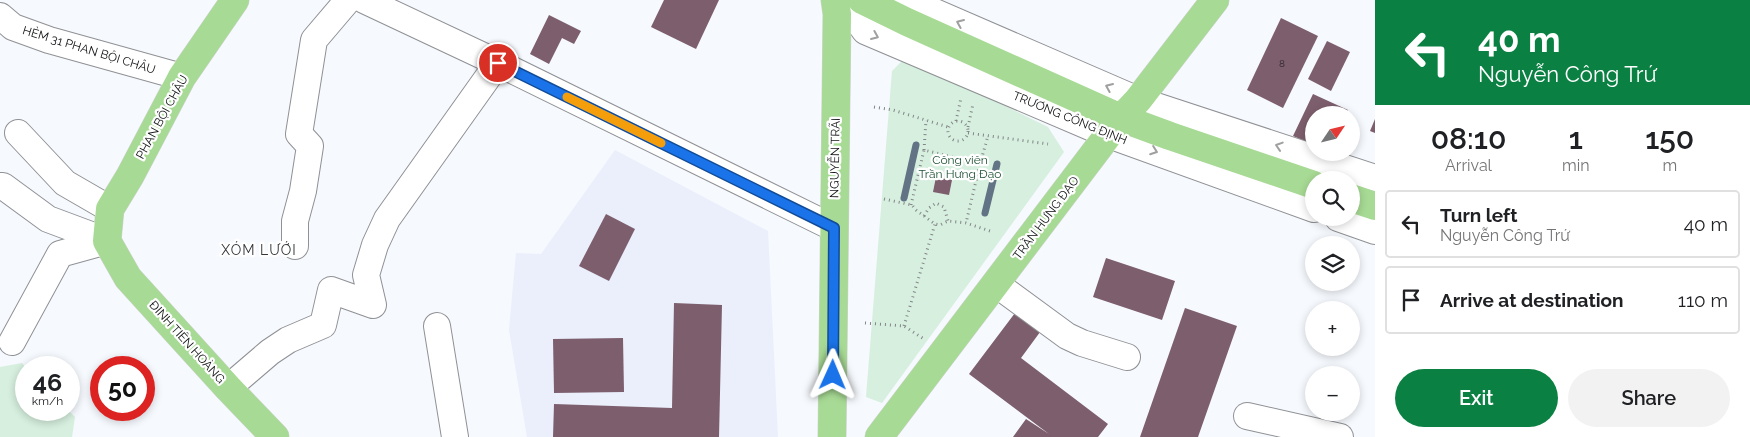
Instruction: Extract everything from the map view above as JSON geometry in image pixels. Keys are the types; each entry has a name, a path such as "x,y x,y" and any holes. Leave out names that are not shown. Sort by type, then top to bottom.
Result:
{"main road":[{"name":"PHAN BỘI CHÂU","path":"107,241 110,209 130,176 182,78 236,0"},
{"name":"NGUYỄN TRÃI","path":"832,437 837,14 835,0"},
{"name":"TRƯƠNG CÔNG ĐỊNH","path":"862,0 907,22 1123,117 1170,136 1305,182"},
{"name":"TRẦN HƯNG ĐẠO","path":"879,437 1123,117 1215,0"},
{"path":"1360,201 1375,206"},
{"name":"ĐINH TIÊN HOÀNG","path":"107,241 128,278 228,388 263,432"}],"street":[{"path":"295,246 295,221 303,192 310,146 299,134 314,40 348,0"},
{"path":"364,0 498,63 834,228"},
{"name":"TRƯƠNG CÔNG ĐỊNH","path":"843,0 865,32 1123,117 1375,178"},
{"name":"TRƯƠNG CÔNG ĐỊNH","path":"910,1 1123,117 1305,205"},
{"name":"HẺM 31 PHAN BỘI CHÂU","path":"4,26 182,78"},
{"path":"228,388 270,352 288,340 323,325 331,290 372,304 366,275 375,244 387,219 498,63"},
{"path":"18,133 65,183 110,209"},
{"path":"0,186 48,219 107,241"},
{"path":"1360,226 1375,231"},
{"path":"12,342 60,254 107,241"},
{"path":"996,284 1067,336 1082,343 1127,357"},
{"path":"437,326 455,437"},
{"path":"1247,416 1340,437"}],"path":[{"path":"948,127 948,135 954,141 966,139 973,102"},
{"path":"874,107 893,110 948,127"},
{"path":"910,205 924,150 926,120"},
{"path":"948,127 958,121 968,128"},
{"path":"968,133 1048,144"},
{"path":"966,223 988,136"},
{"path":"924,150 980,164"},
{"path":"884,199 910,205 935,224 940,225 948,221 966,223 993,232"},
{"path":"924,216 929,208 936,203 944,207 948,221"},
{"path":"904,326 935,224"},
{"path":"865,323 904,326 931,344"}],"shaded area":[{"path":"615,150 768,231 778,437 527,437 509,330 516,253 541,254"}],"green space":[{"name":"Công viên Trần Hưng Đạo","path":"906,57 1048,127 1064,152 882,403 866,397 892,71"},
{"path":"15,364 15,421 74,421 72,437 0,437 0,367"}],"building":[{"path":"664,0 719,0 696,49 651,27"},
{"path":"549,15 581,31 574,44 562,38 549,64 530,54"},
{"path":"1281,18 1318,36 1283,108 1247,90"},
{"path":"1327,41 1350,52 1331,91 1308,79"},
{"path":"1313,94 1339,106 1307,106"},
{"path":"1305,111 1305,141 1293,136"},
{"path":"1375,119 1375,133 1370,131"},
{"path":"936,177 952,180 949,195 933,192"},
{"path":"606,214 635,229 609,281 579,266"},
{"path":"1106,258 1175,281 1162,320 1093,297"},
{"path":"674,303 722,305 719,437 553,437 554,404 672,408"},
{"path":"1185,308 1237,326 1198,437 1140,437"},
{"path":"1018,309 1043,328 1021,358 1108,424 1098,437 1013,437 1026,419 1049,434 969,374"},
{"path":"623,338 624,392 554,393 553,339"}],"waterway":[{"path":"904,198 916,145"},
{"path":"985,213 997,164"}],"slow traffic":[{"path":"567,97 661,143"}],"district":[{"name":"XÓM LƯỚI","path":"259,250"}],"route":[{"path":"498,63 834,228 833,375"}]}
